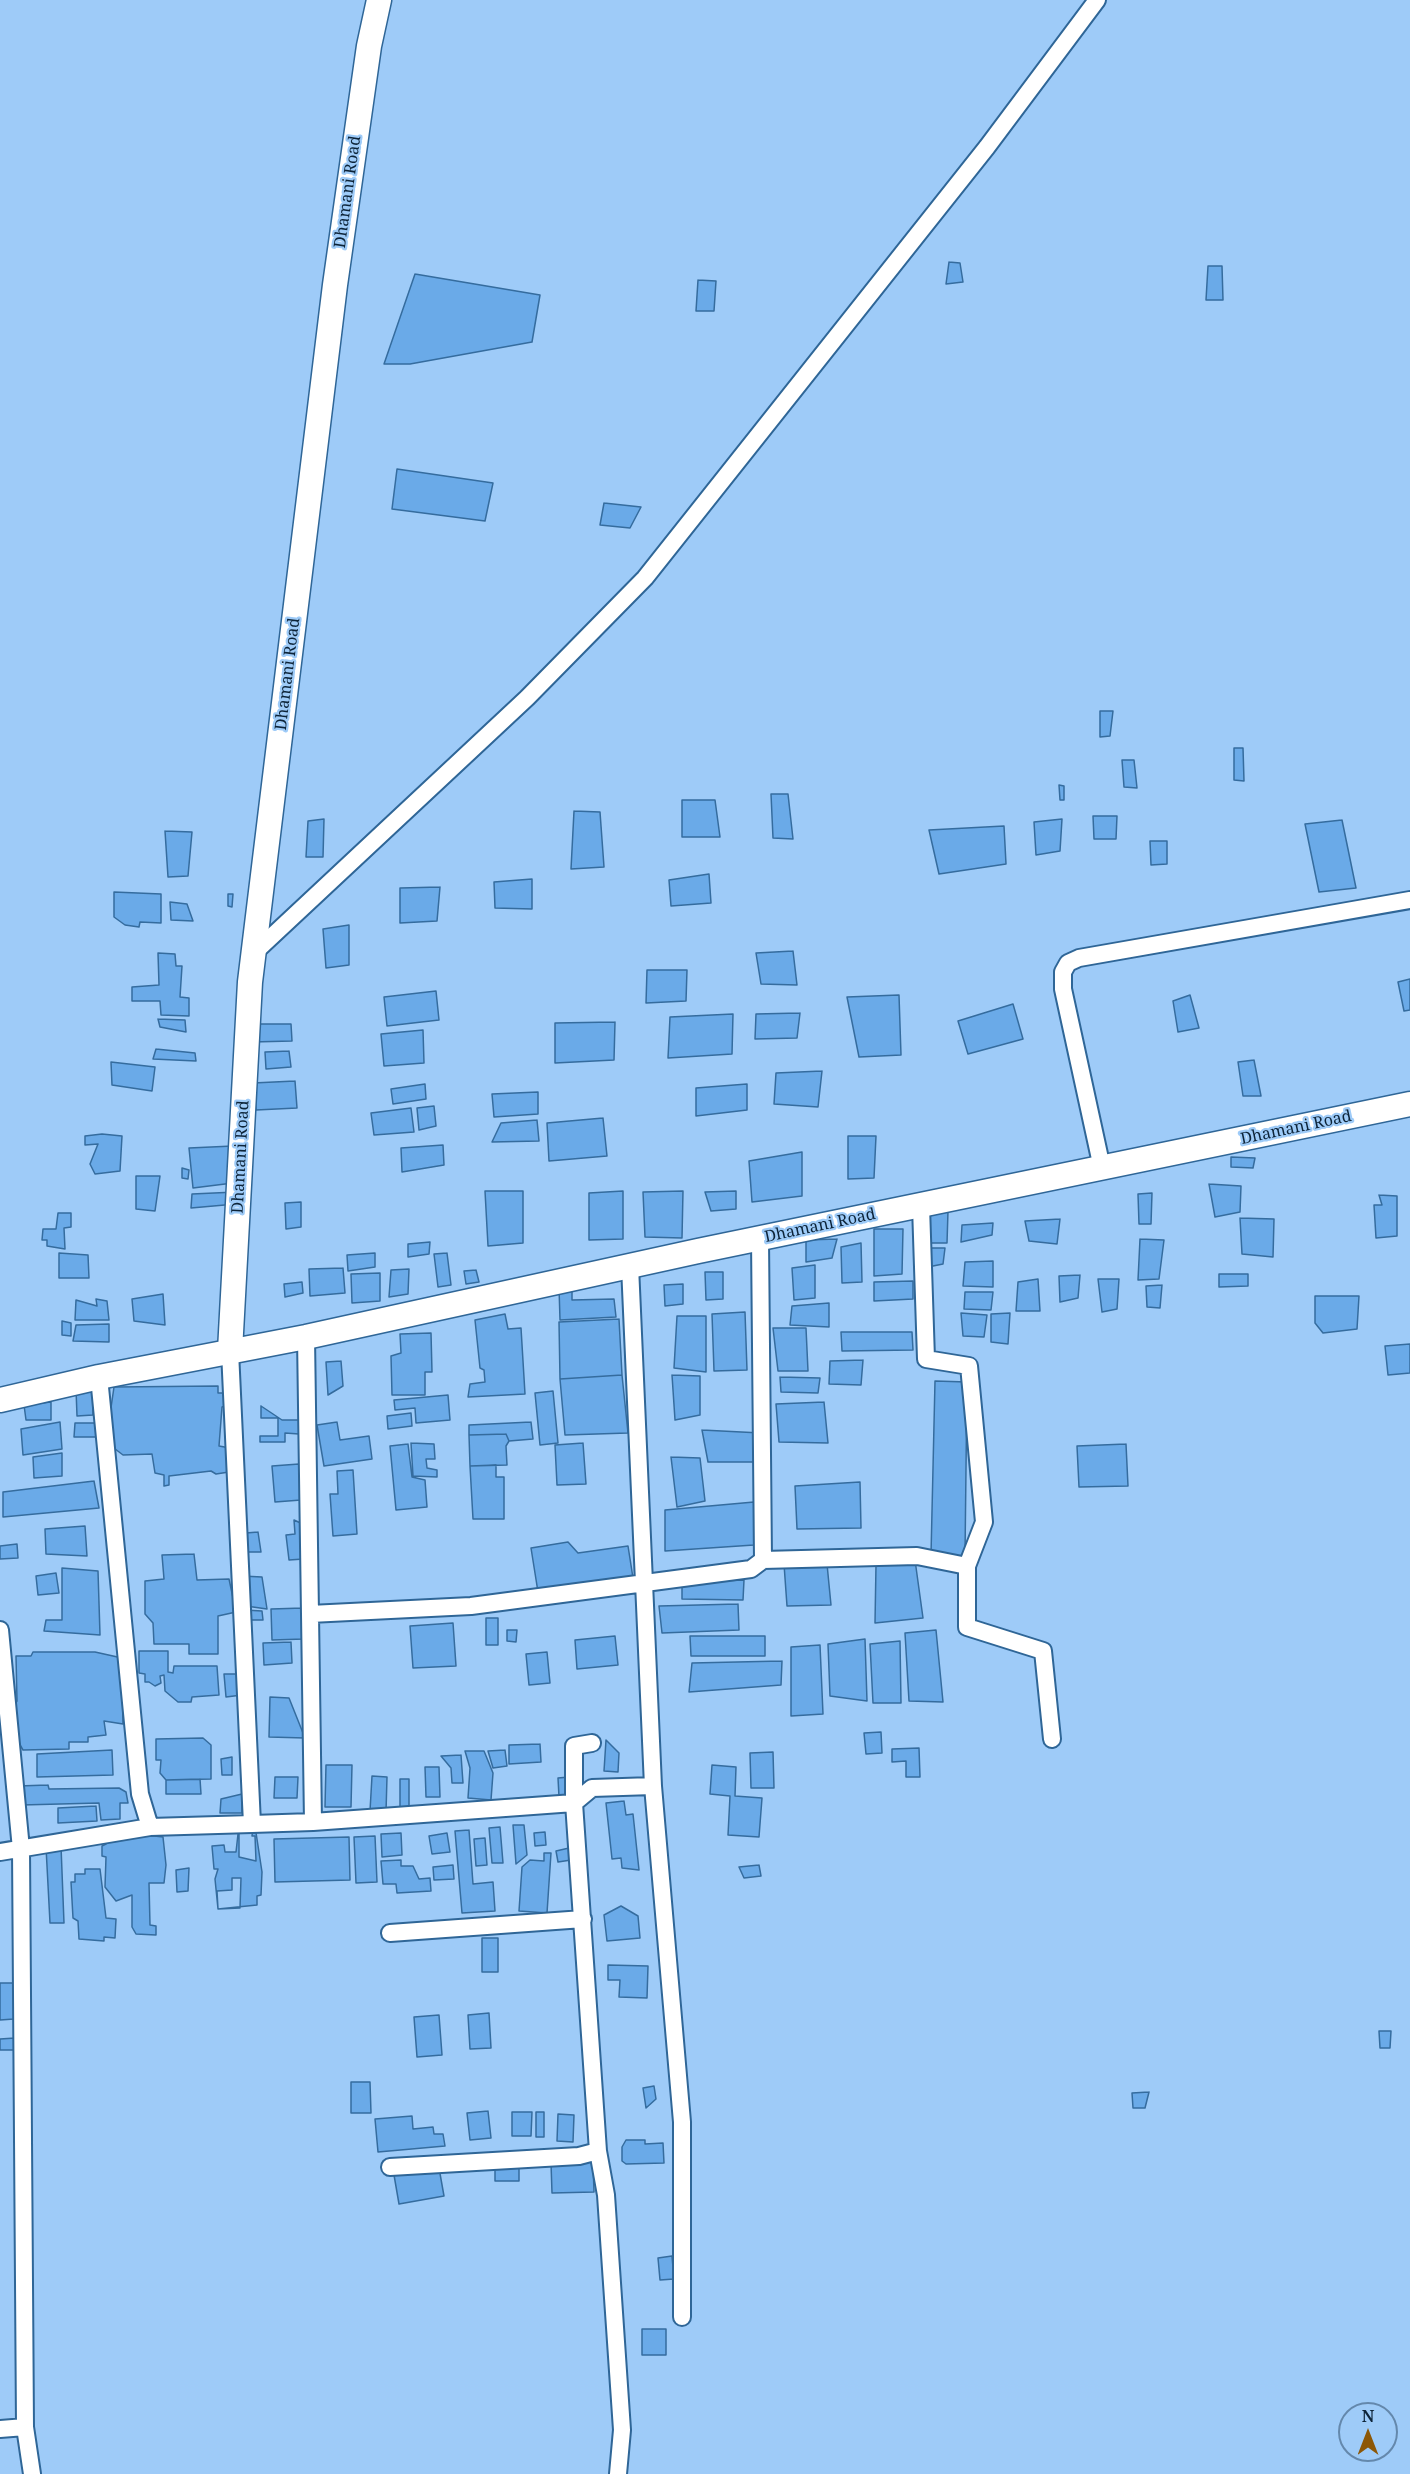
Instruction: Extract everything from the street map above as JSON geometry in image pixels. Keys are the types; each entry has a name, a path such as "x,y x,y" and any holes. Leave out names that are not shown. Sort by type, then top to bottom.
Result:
{"main road":[{"name":"Dhamani Road","path":"230,1352 250,982 335,285 369,46 379,0"},
{"name":"Dhamani Road","path":"0,1400 99,1377 306,1337 630,1266 1410,1104"}],"street":[{"path":"254,953 526,698 645,578 987,147 1096,0"},
{"path":"1102,1168 1063,989 1063,972 1068,963 1079,958 1410,900"},
{"path":"921,1206 926,1359 969,1366 984,1522 968,1566 968,1626 1043,1651 1052,1739"},
{"path":"760,1239 764,1560"},
{"path":"630,1266 653,1786 682,2122 682,2317"},
{"path":"306,1337 314,1822"},
{"path":"230,1352 252,1824"},
{"path":"99,1377 140,1794 150,1827"},
{"path":"310,1614 471,1606 644,1581 677,1580 751,1569 764,1560 917,1556 968,1566"},
{"path":"0,1630 21,1849 25,2427 32,2474"},
{"path":"592,1743 574,1746 574,1803 598,2151 606,2195 622,2430 618,2474"},
{"path":"0,1852 150,1827 314,1822 574,1803 592,1788 653,1786"},
{"path":"390,1933 583,1919"},
{"path":"390,2166 579,2156 598,2151"},
{"path":"0,2429 25,2427"}],"building":[{"path":"949,262 960,263 963,282 946,284"},
{"path":"1208,266 1222,266 1223,300 1206,300"},
{"path":"415,274 540,295 532,342 410,364 384,364"},
{"path":"698,280 716,281 714,311 696,311"},
{"path":"397,469 493,483 485,521 392,509"},
{"path":"604,503 641,507 630,528 600,525"},
{"path":"1100,711 1113,711 1110,736 1100,737"},
{"path":"1234,748 1243,748 1244,781 1234,780"},
{"path":"1122,760 1134,760 1137,788 1124,787"},
{"path":"1059,785 1064,786 1064,800 1060,800"},
{"path":"771,794 788,794 793,839 773,838"},
{"path":"682,800 715,800 720,837 682,837"},
{"path":"574,811 600,812 604,867 571,869"},
{"path":"1093,816 1117,816 1116,839 1094,839"},
{"path":"324,819 323,857 306,857 308,821"},
{"path":"1062,819 1060,851 1036,855 1034,822"},
{"path":"1342,820 1356,888 1319,892 1305,824"},
{"path":"1004,826 1006,864 939,874 929,830"},
{"path":"165,831 192,832 188,876 168,877"},
{"path":"1150,841 1167,841 1167,864 1151,865"},
{"path":"709,874 711,903 671,906 669,880"},
{"path":"532,879 532,909 495,908 494,882"},
{"path":"440,887 437,921 400,923 400,888"},
{"path":"114,892 161,894 161,923 140,922 139,927 125,925 114,917"},
{"path":"228,894 233,894 232,907 228,906"},
{"path":"170,902 187,904 193,921 171,920"},
{"path":"349,925 349,965 326,968 323,929"},
{"path":"793,951 797,985 761,984 756,953"},
{"path":"158,953 175,954 176,966 182,966 180,997 189,998 189,1016 161,1015 160,1001 132,1001 132,987 159,985"},
{"path":"647,970 687,970 686,1001 646,1003"},
{"path":"1410,979 1410,1010 1404,1011 1398,982"},
{"path":"436,991 439,1020 387,1026 384,997"},
{"path":"899,995 901,1055 859,1057 847,997"},
{"path":"1190,995 1199,1028 1178,1032 1173,1001"},
{"path":"1013,1004 1023,1039 968,1054 958,1021"},
{"path":"800,1013 797,1038 755,1039 756,1014"},
{"path":"733,1014 732,1054 668,1058 670,1017"},
{"path":"158,1019 185,1020 186,1032 160,1027"},
{"path":"615,1022 614,1060 555,1063 555,1023"},
{"path":"252,1024 291,1024 292,1041 252,1042"},
{"path":"423,1030 424,1063 384,1066 381,1034"},
{"path":"156,1049 195,1053 196,1061 153,1059"},
{"path":"289,1051 291,1067 266,1069 265,1052"},
{"path":"1254,1060 1261,1096 1243,1096 1238,1062"},
{"path":"111,1062 155,1067 152,1091 112,1085"},
{"path":"822,1071 818,1107 774,1104 776,1073"},
{"path":"295,1081 297,1108 256,1110 253,1083"},
{"path":"425,1084 426,1099 393,1104 391,1089"},
{"path":"747,1084 747,1110 696,1116 696,1088"},
{"path":"538,1092 538,1114 494,1117 492,1094"},
{"path":"434,1106 436,1126 419,1130 417,1108"},
{"path":"411,1108 414,1132 374,1135 371,1113"},
{"path":"603,1118 607,1156 549,1161 547,1123"},
{"path":"537,1120 539,1141 492,1142 501,1123"},
{"path":"102,1134 122,1136 120,1171 95,1174 90,1164 98,1144 85,1145 85,1136"},
{"path":"848,1136 876,1136 874,1178 848,1179"},
{"path":"443,1145 444,1165 402,1172 401,1148"},
{"path":"233,1146 233,1183 193,1188 189,1148"},
{"path":"802,1152 802,1196 752,1202 749,1161"},
{"path":"1231,1157 1255,1158 1253,1168 1231,1167"},
{"path":"182,1168 189,1170 188,1179 182,1178"},
{"path":"136,1176 160,1176 155,1211 136,1209"},
{"path":"1209,1184 1241,1186 1240,1212 1215,1217"},
{"path":"485,1191 523,1191 523,1243 488,1246"},
{"path":"623,1191 623,1239 589,1240 589,1193"},
{"path":"683,1191 682,1238 645,1237 643,1192"},
{"path":"736,1191 736,1209 711,1211 705,1192"},
{"path":"236,1192 236,1204 191,1208 192,1194"},
{"path":"1152,1193 1151,1224 1139,1224 1138,1194"},
{"path":"1379,1195 1397,1196 1397,1236 1376,1238 1374,1205 1382,1205"},
{"path":"301,1202 301,1227 286,1229 285,1203"},
{"path":"948,1211 947,1243 931,1243 928,1213"},
{"path":"58,1213 71,1213 71,1227 64,1228 65,1249 47,1246 47,1240 42,1240 43,1229 56,1229"},
{"path":"1240,1218 1274,1219 1273,1257 1242,1254"},
{"path":"1060,1219 1057,1244 1029,1241 1025,1221"},
{"path":"993,1223 992,1235 961,1242 962,1225"},
{"path":"874,1229 903,1229 902,1274 874,1276"},
{"path":"837,1239 832,1258 806,1262 806,1240"},
{"path":"1140,1239 1164,1240 1159,1279 1138,1280"},
{"path":"430,1242 429,1254 408,1257 408,1244"},
{"path":"861,1243 862,1282 842,1283 841,1247"},
{"path":"931,1248 945,1248 943,1264 928,1267"},
{"path":"59,1253 88,1255 89,1278 59,1278"},
{"path":"375,1253 375,1267 348,1271 347,1255"},
{"path":"447,1253 451,1285 438,1287 434,1254"},
{"path":"993,1261 993,1287 963,1286 965,1262"},
{"path":"815,1265 815,1298 794,1300 792,1268"},
{"path":"343,1268 345,1293 310,1296 309,1269"},
{"path":"409,1269 408,1294 389,1297 391,1270"},
{"path":"476,1270 479,1282 466,1284 464,1271"},
{"path":"705,1272 723,1272 723,1299 706,1300"},
{"path":"380,1273 380,1301 352,1303 351,1274"},
{"path":"1219,1274 1248,1274 1248,1286 1219,1287"},
{"path":"1080,1275 1078,1298 1060,1302 1059,1276"},
{"path":"1038,1279 1040,1311 1016,1311 1018,1282"},
{"path":"1098,1279 1119,1279 1117,1309 1102,1312"},
{"path":"913,1281 913,1299 874,1301 874,1282"},
{"path":"302,1282 303,1293 285,1297 284,1284"},
{"path":"683,1284 683,1304 665,1306 664,1285"},
{"path":"1162,1285 1160,1308 1147,1307 1146,1286"},
{"path":"559,1287 572,1287 572,1300 614,1299 616,1317 560,1320"},
{"path":"965,1292 993,1292 991,1310 964,1309"},
{"path":"163,1294 165,1325 134,1321 132,1299"},
{"path":"1315,1296 1359,1296 1357,1329 1323,1333 1315,1323"},
{"path":"96,1299 107,1301 109,1320 75,1320 76,1300 97,1306"},
{"path":"829,1303 829,1327 790,1325 792,1306"},
{"path":"745,1312 747,1370 714,1371 712,1314"},
{"path":"961,1313 987,1315 984,1337 963,1336"},
{"path":"1010,1313 1008,1344 991,1342 991,1314"},
{"path":"505,1314 508,1329 521,1328 525,1394 468,1397 470,1384 485,1382 484,1370 480,1368 475,1320"},
{"path":"677,1316 706,1316 706,1372 674,1368"},
{"path":"619,1319 622,1375 560,1379 559,1322"},
{"path":"62,1321 71,1323 71,1336 62,1335"},
{"path":"109,1324 109,1342 73,1341 76,1325"},
{"path":"773,1328 806,1328 808,1371 778,1371"},
{"path":"841,1332 912,1332 913,1350 842,1351"},
{"path":"431,1333 432,1372 425,1372 425,1395 392,1395 391,1356 401,1353 400,1334"},
{"path":"1410,1344 1410,1373 1388,1375 1385,1346"},
{"path":"863,1360 861,1385 829,1384 830,1361"},
{"path":"341,1361 343,1386 328,1395 326,1362"},
{"path":"622,1375 628,1433 565,1435 560,1379"},
{"path":"672,1375 700,1376 700,1415 675,1420"},
{"path":"780,1377 820,1378 818,1393 781,1392"},
{"path":"935,1381 967,1382 965,1556 931,1555"},
{"path":"218,1386 218,1393 228,1393 229,1405 222,1407 219,1446 230,1448 229,1472 216,1474 211,1471 169,1476 169,1485 164,1486 164,1475 155,1473 152,1454 123,1455 106,1442 114,1387"},
{"path":"93,1387 93,1415 77,1416 76,1389"},
{"path":"553,1391 558,1443 540,1445 535,1393"},
{"path":"448,1395 450,1420 416,1423 415,1408 395,1410 394,1400"},
{"path":"51,1402 51,1420 26,1420 24,1405"},
{"path":"824,1402 828,1443 779,1442 776,1404"},
{"path":"261,1406 282,1420 299,1420 299,1434 285,1433 285,1442 260,1442 260,1436 278,1436 278,1418 261,1418"},
{"path":"411,1413 412,1426 388,1429 387,1416"},
{"path":"60,1422 62,1449 23,1455 21,1429"},
{"path":"337,1422 340,1440 369,1436 372,1459 324,1466 317,1425"},
{"path":"531,1422 533,1439 509,1441 506,1434 469,1435 469,1425"},
{"path":"75,1423 98,1423 98,1437 74,1437"},
{"path":"702,1430 761,1433 762,1462 708,1462"},
{"path":"506,1434 509,1441 506,1446 507,1465 470,1466 469,1435"},
{"path":"411,1443 434,1444 435,1459 426,1459 427,1468 437,1470 437,1477 413,1476"},
{"path":"583,1443 586,1484 557,1485 555,1445"},
{"path":"408,1444 412,1477 425,1480 427,1507 396,1510 390,1446"},
{"path":"1126,1444 1128,1486 1079,1487 1077,1446"},
{"path":"62,1453 62,1476 34,1478 33,1457"},
{"path":"671,1457 700,1458 705,1501 677,1507"},
{"path":"299,1464 301,1500 275,1502 272,1466"},
{"path":"496,1465 496,1477 504,1477 504,1519 473,1519 470,1466"},
{"path":"353,1470 357,1534 333,1536 330,1494 338,1494 337,1471"},
{"path":"94,1481 99,1508 3,1517 3,1492"},
{"path":"860,1482 861,1528 797,1529 795,1486"},
{"path":"754,1502 754,1545 665,1551 665,1510"},
{"path":"294,1520 316,1530 318,1558 289,1560 286,1535 295,1534"},
{"path":"85,1526 87,1556 46,1554 45,1529"},
{"path":"258,1532 261,1552 247,1552 246,1533"},
{"path":"568,1542 578,1553 628,1546 633,1578 538,1592 531,1548"},
{"path":"17,1544 18,1558 0,1559 0,1546"},
{"path":"194,1554 197,1580 229,1579 236,1612 218,1616 218,1654 189,1654 189,1644 154,1644 153,1623 145,1614 145,1581 164,1579 162,1555"},
{"path":"915,1560 923,1618 875,1623 876,1565"},
{"path":"784,1564 827,1564 831,1605 787,1606"},
{"path":"62,1568 98,1571 100,1635 44,1631 46,1620 62,1620"},
{"path":"56,1573 59,1593 38,1595 36,1576"},
{"path":"242,1576 262,1577 267,1609 246,1606"},
{"path":"744,1580 743,1600 682,1599 682,1582"},
{"path":"738,1604 739,1630 662,1633 659,1606"},
{"path":"303,1608 304,1639 272,1640 271,1609"},
{"path":"245,1610 262,1611 263,1620 245,1620"},
{"path":"486,1618 498,1618 498,1645 486,1645"},
{"path":"453,1623 456,1666 413,1668 410,1626"},
{"path":"507,1630 517,1630 516,1642 507,1641"},
{"path":"936,1630 943,1702 909,1701 905,1633"},
{"path":"615,1636 618,1665 577,1669 575,1640"},
{"path":"690,1636 765,1636 765,1656 691,1656"},
{"path":"865,1639 867,1701 830,1696 828,1644"},
{"path":"900,1641 901,1703 873,1703 870,1644"},
{"path":"291,1642 292,1663 264,1665 263,1643"},
{"path":"820,1645 823,1714 791,1716 791,1647"},
{"path":"139,1651 168,1651 168,1672 173,1673 174,1666 217,1666 219,1695 192,1697 191,1702 178,1702 165,1691 164,1675 160,1676 161,1683 155,1686 145,1682 145,1674 139,1673"},
{"path":"33,1652 95,1652 122,1658 123,1724 104,1721 106,1735 88,1737 88,1742 69,1742 69,1749 23,1750 16,1738 11,1711 17,1701 16,1656 31,1656"},
{"path":"547,1652 550,1683 529,1685 526,1654"},
{"path":"782,1661 781,1685 689,1692 692,1663"},
{"path":"224,1674 240,1674 242,1695 226,1697"},
{"path":"270,1697 289,1698 305,1738 269,1737"},
{"path":"881,1732 882,1753 866,1754 864,1733"},
{"path":"203,1738 211,1745 211,1779 166,1780 160,1773 161,1760 156,1760 156,1739"},
{"path":"606,1740 619,1753 618,1772 604,1771"},
{"path":"540,1744 541,1762 509,1764 509,1745"},
{"path":"919,1748 920,1777 906,1777 906,1761 892,1762 892,1749"},
{"path":"112,1750 113,1775 37,1777 37,1754"},
{"path":"505,1750 507,1766 493,1768 488,1751"},
{"path":"465,1751 484,1751 493,1773 491,1800 468,1798 470,1768"},
{"path":"773,1752 774,1788 751,1788 750,1753"},
{"path":"461,1755 463,1783 452,1783 451,1768 441,1756"},
{"path":"232,1757 232,1775 222,1775 221,1759"},
{"path":"326,1765 352,1765 351,1807 325,1807"},
{"path":"712,1765 736,1767 735,1796 762,1798 759,1837 728,1835 730,1796 710,1794"},
{"path":"425,1767 439,1767 440,1797 426,1797"},
{"path":"372,1776 387,1777 386,1812 370,1811"},
{"path":"275,1777 298,1777 297,1798 274,1798"},
{"path":"569,1777 571,1796 559,1797 558,1778"},
{"path":"200,1779 201,1794 166,1794 166,1780"},
{"path":"400,1779 409,1779 409,1807 400,1807"},
{"path":"48,1785 49,1789 119,1788 126,1792 128,1803 120,1803 120,1819 101,1820 99,1803 21,1805 18,1786"},
{"path":"242,1794 242,1813 220,1813 221,1799"},
{"path":"624,1801 626,1815 633,1814 639,1870 622,1868 621,1858 612,1859 606,1803"},
{"path":"96,1806 97,1821 58,1823 58,1808"},
{"path":"239,1825 253,1827 256,1861 239,1857"},
{"path":"239,1825 255,1826 262,1872 261,1895 257,1896 257,1905 218,1909 215,1879 218,1869 214,1869 212,1846 224,1845 225,1852 236,1852"},
{"path":"513,1825 524,1825 527,1855 516,1864"},
{"path":"500,1827 503,1863 492,1863 489,1828"},
{"path":"469,1830 473,1884 493,1882 495,1911 462,1913 455,1831"},
{"path":"545,1832 546,1845 535,1846 534,1833"},
{"path":"401,1833 402,1855 382,1857 381,1834"},
{"path":"447,1833 450,1852 432,1854 429,1836"},
{"path":"146,1835 163,1837 166,1865 164,1883 149,1883 150,1925 156,1926 156,1935 136,1934 132,1927 132,1895 116,1901 105,1887 106,1857 102,1856 102,1846 106,1844 106,1838"},
{"path":"375,1836 377,1882 356,1883 354,1837"},
{"path":"349,1837 350,1880 275,1882 274,1839"},
{"path":"485,1838 487,1865 476,1866 474,1839"},
{"path":"61,1846 64,1923 50,1923 46,1847"},
{"path":"569,1848 571,1860 558,1862 556,1851"},
{"path":"544,1853 551,1853 547,1913 519,1911 522,1867 530,1860 544,1861"},
{"path":"401,1860 401,1866 413,1866 419,1879 430,1878 431,1891 397,1893 396,1884 383,1884 381,1861"},
{"path":"453,1865 454,1879 434,1880 433,1867"},
{"path":"759,1865 761,1876 744,1878 739,1867"},
{"path":"189,1868 188,1891 177,1892 176,1870"},
{"path":"85,1869 100,1869 106,1918 116,1919 115,1938 104,1937 104,1941 79,1939 78,1921 73,1918 71,1882 75,1882 75,1874 85,1874"},
{"path":"232,1878 241,1878 240,1908 218,1909 217,1891 232,1890"},
{"path":"621,1906 638,1916 640,1938 607,1941 604,1915"},
{"path":"482,1938 498,1938 498,1972 482,1972"},
{"path":"608,1965 648,1966 647,1998 619,1997 620,1980 608,1980"},
{"path":"0,1983 14,1983 14,2019 0,2020"},
{"path":"489,2013 491,2048 470,2049 468,2015"},
{"path":"439,2015 442,2055 417,2057 414,2017"},
{"path":"1379,2031 1391,2031 1390,2048 1380,2048"},
{"path":"15,2038 16,2050 0,2050 0,2039"},
{"path":"351,2082 370,2082 371,2113 351,2113"},
{"path":"654,2086 656,2099 646,2108 643,2088"},
{"path":"1149,2092 1145,2108 1133,2108 1132,2093"},
{"path":"488,2111 491,2138 470,2140 467,2113"},
{"path":"512,2112 532,2112 531,2136 512,2136"},
{"path":"536,2112 544,2112 544,2137 536,2137"},
{"path":"558,2114 574,2115 573,2142 557,2141"},
{"path":"412,2116 413,2129 433,2127 434,2134 443,2134 445,2146 378,2152 375,2119"},
{"path":"626,2140 645,2140 645,2144 663,2143 664,2163 626,2164 622,2161 622,2147"},
{"path":"593,2162 594,2192 552,2193 551,2163"},
{"path":"495,2167 519,2167 519,2181 495,2181"},
{"path":"439,2168 444,2196 399,2204 394,2175"},
{"path":"672,2256 674,2279 660,2280 658,2258"},
{"path":"642,2329 666,2329 666,2355 642,2355"}]}
